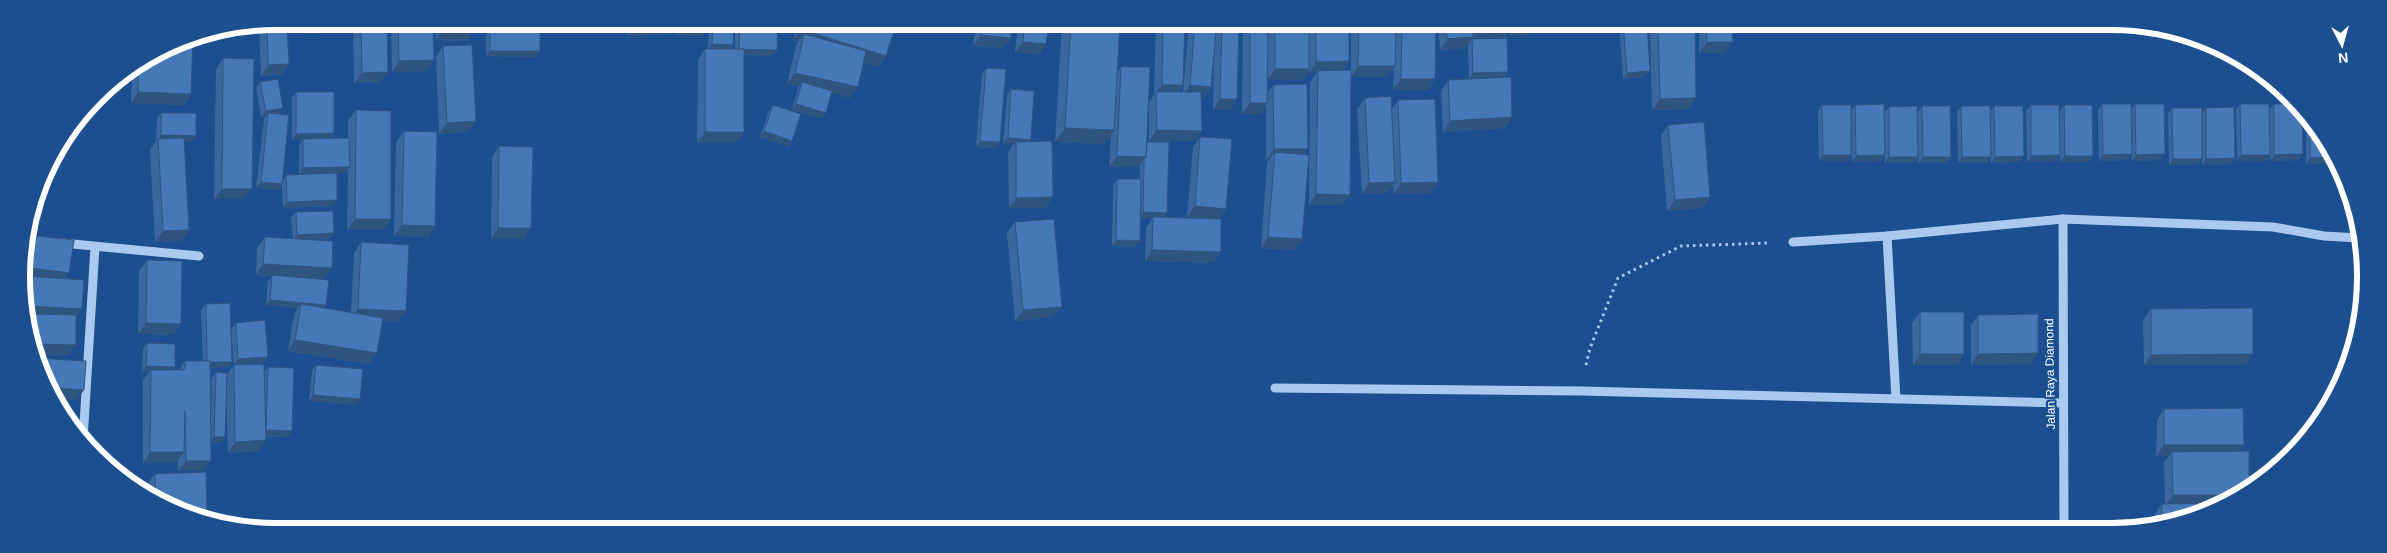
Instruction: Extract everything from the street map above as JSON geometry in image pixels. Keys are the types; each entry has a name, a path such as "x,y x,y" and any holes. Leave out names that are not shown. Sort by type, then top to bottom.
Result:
{"street":[{"path":"1793,242 1887,236 2063,219 2273,227 2324,236 2354,238"},
{"name":"Jalan Raya Diamond","path":"2063,219 2064,523"},
{"path":"1887,236 1896,399"},
{"path":"56,242 199,256"},
{"path":"84,430 95,247"},
{"path":"1275,388 1581,390 2063,403"}],"path":[{"path":"1581,390 1590,348 1618,278 1682,246 1793,242"}],"building":[{"path":"287,30 289,64 268,65 267,31"},
{"path":"361,30 387,30 388,72 362,73"},
{"path":"398,30 433,30 434,60 399,61"},
{"path":"490,30 540,30 540,51 490,51"},
{"path":"713,30 734,30 733,45 712,44"},
{"path":"740,30 778,30 777,50 739,49"},
{"path":"803,30 894,30 886,56"},
{"path":"981,30 1012,30 1011,38 981,35"},
{"path":"1024,30 1048,30 1046,44 1023,42"},
{"path":"1071,30 1120,30 1114,130 1065,128"},
{"path":"1163,30 1185,30 1183,85 1162,85"},
{"path":"1194,30 1216,30 1211,87 1190,85"},
{"path":"1222,30 1239,30 1237,99 1220,99"},
{"path":"1250,30 1268,30 1267,103 1250,103"},
{"path":"1275,30 1309,30 1309,69 1275,69"},
{"path":"1316,30 1349,30 1349,61 1316,62"},
{"path":"1359,30 1396,30 1395,66 1358,66"},
{"path":"1402,30 1436,30 1435,79 1401,79"},
{"path":"1446,30 1472,30 1473,37 1447,39"},
{"path":"1477,30 1510,30 1477,31"},
{"path":"1624,30 1647,30 1650,71 1627,73"},
{"path":"1658,30 1695,30 1696,98 1660,99"},
{"path":"1706,30 1732,30 1733,42 1707,42"},
{"path":"804,34 866,51 858,87 795,73"},
{"path":"1507,38 1508,72 1473,73 1472,39"},
{"path":"193,45 191,94 138,92 139,73 167,55"},
{"path":"472,45 476,121 447,123 443,46"},
{"path":"705,49 744,49 744,132 705,132"},
{"path":"223,58 254,59 252,189 222,189"},
{"path":"1121,67 1150,67 1146,157 1117,156"},
{"path":"986,68 1006,69 1000,142 980,141"},
{"path":"1351,70 1350,195 1316,194 1318,71"},
{"path":"1511,77 1512,117 1450,121 1448,80"},
{"path":"278,79 283,108 266,111 260,82"},
{"path":"802,82 832,91 826,113 796,104"},
{"path":"1307,84 1308,149 1274,149 1273,85"},
{"path":"1011,89 1034,91 1031,140 1008,138"},
{"path":"296,92 334,92 334,133 296,134"},
{"path":"1156,92 1201,92 1202,131 1157,130"},
{"path":"1391,96 1395,182 1369,183 1365,98"},
{"path":"1435,99 1438,182 1401,183 1398,100"},
{"path":"1884,104 1885,155 1856,156 1855,105"},
{"path":"2102,104 2131,104 2132,154 2103,155"},
{"path":"2135,104 2164,104 2165,154 2136,155"},
{"path":"2240,104 2269,104 2270,155 2241,155"},
{"path":"2274,104 2287,104 2302,121 2303,154 2274,155"},
{"path":"773,105 801,114 792,141 764,131"},
{"path":"1822,105 1851,105 1851,155 1823,155"},
{"path":"2031,105 2059,105 2060,155 2031,156"},
{"path":"2064,105 2092,105 2093,156 2065,156"},
{"path":"1917,106 1918,157 1889,157 1889,107"},
{"path":"1922,106 1950,106 1951,157 1923,157"},
{"path":"1961,106 1990,106 1991,157 1962,157"},
{"path":"1994,106 2023,106 2024,156 1995,157"},
{"path":"2234,107 2235,158 2206,159 2206,108"},
{"path":"2172,108 2202,108 2202,159 2173,159"},
{"path":"356,110 391,111 391,219 355,219"},
{"path":"161,113 196,113 196,136 161,135"},
{"path":"268,113 289,115 282,184 261,182"},
{"path":"1704,122 1710,197 1675,200 1668,125"},
{"path":"404,131 437,132 435,226 402,225"},
{"path":"2310,132 2326,157 2310,158"},
{"path":"1200,137 1232,139 1226,209 1195,206"},
{"path":"184,138 189,230 163,231 158,139"},
{"path":"349,138 350,167 303,168 303,139"},
{"path":"1052,141 1053,197 1016,198 1016,142"},
{"path":"1147,142 1169,142 1167,213 1143,212 1144,159 1146,157"},
{"path":"499,146 533,147 531,228 498,228"},
{"path":"1275,152 1309,155 1302,239 1268,237"},
{"path":"337,173 337,200 287,202 286,175"},
{"path":"1117,179 1141,179 1140,241 1116,240"},
{"path":"333,211 334,233 297,235 296,212"},
{"path":"1153,217 1221,219 1221,252 1152,250"},
{"path":"1054,219 1062,307 1023,310 1015,222"},
{"path":"34,236 74,240 69,273 31,268"},
{"path":"265,237 333,241 332,268 263,264"},
{"path":"361,242 409,245 406,311 358,309"},
{"path":"147,260 182,261 181,324 146,323"},
{"path":"272,275 329,280 326,305 270,300"},
{"path":"30,276 84,280 82,309 32,306"},
{"path":"230,303 232,362 207,361 206,304"},
{"path":"301,304 383,318 377,353 295,340"},
{"path":"2253,308 2253,354 2151,355 2151,309"},
{"path":"1920,312 1964,312 1964,354 1920,354"},
{"path":"33,314 76,315 76,345 39,344"},
{"path":"2038,314 2038,353 1978,354 1978,315"},
{"path":"265,320 268,357 238,359 236,323"},
{"path":"147,343 175,344 175,367 146,366"},
{"path":"44,359 86,361 84,390 56,388"},
{"path":"185,361 210,361 211,461 186,461 185,411 184,452 150,452 151,370 185,370"},
{"path":"264,364 266,440 235,442 234,365"},
{"path":"316,365 363,369 360,399 313,395"},
{"path":"268,367 294,368 292,431 266,430"},
{"path":"216,372 227,373 225,437 214,437"},
{"path":"2243,408 2244,445 2164,445 2164,409"},
{"path":"2249,451 2249,480 2225,495 2173,495 2172,452"},
{"path":"206,472 207,513 167,498 156,492 155,474"},
{"path":"2207,503 2162,517 2162,504"}]}
